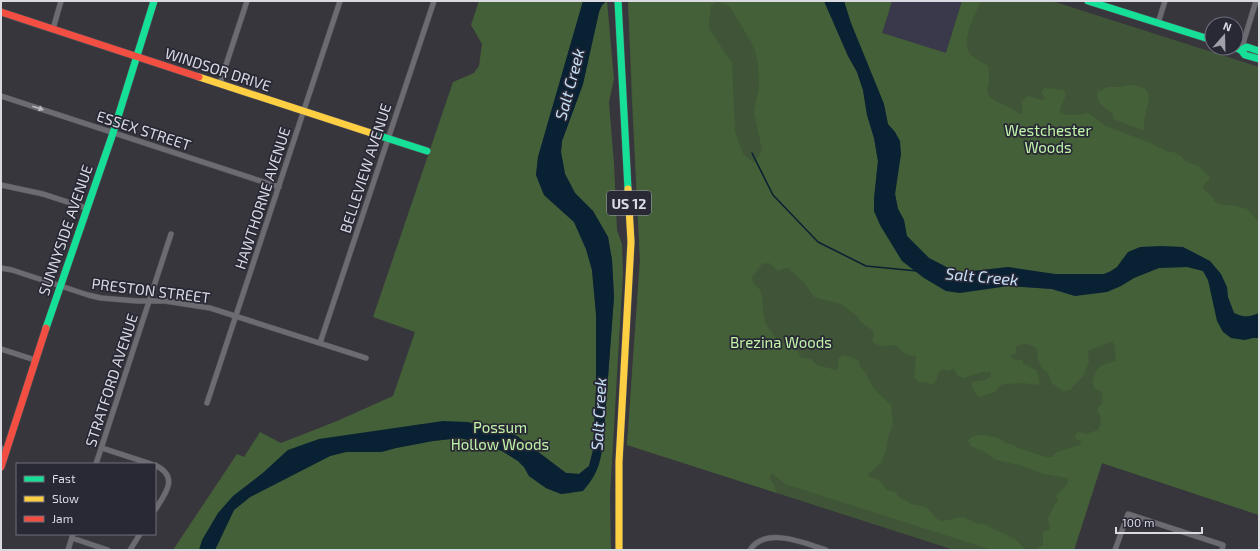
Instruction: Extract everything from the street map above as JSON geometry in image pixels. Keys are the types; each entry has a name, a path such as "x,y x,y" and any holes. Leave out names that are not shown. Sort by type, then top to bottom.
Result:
{"street":[{"path":"53,29 62,1"},
{"name":"SUNNYSIDE AVENUE","path":"1,468 4,449 113,133 154,1"},
{"path":"220,83 247,1"},
{"name":"HAWTHORNE AVENUE","path":"207,403 340,1"},
{"name":"BELLEVIEW AVENUE","path":"320,343 434,1"},
{"name":"US 12","path":"618,1 631,242 619,462 619,550"},
{"path":"1088,1 1204,37"},
{"path":"1158,23 1165,1"},
{"path":"1244,33 1256,1"},
{"name":"WINDSOR DRIVE","path":"1,12 427,151"},
{"path":"1244,48 1247,47 1259,51"},
{"path":"1244,54 1259,59"},
{"name":"ESSEX STREET","path":"1,96 279,187"},
{"path":"1,185 43,194 86,208"},
{"name":"STRATFORD AVENUE","path":"96,463 171,234"},
{"name":"PRESTON STREET","path":"1,268 12,270 101,298 126,301 188,304 210,308 366,358"},
{"path":"1,349 35,360"},
{"path":"102,448 148,463"},
{"path":"156,466 168,475 169,484 168,490 156,508"},
{"path":"1115,550 1128,514 1222,548"},
{"path":"130,550 139,535"},
{"path":"68,550 73,536 108,550"},
{"path":"750,550 759,540 771,538 797,540 826,550"}],"shaded area":[{"path":"892,1 962,1 946,53 881,33"}],"green space":[{"path":"479,1 583,1 538,157 536,175 544,195 574,222 586,249 592,270 596,314 596,388 593,450 589,466 579,474 566,473 517,436 488,426 467,422 417,425 387,430 288,450 264,472 199,550 173,550 237,454 244,457 260,432 281,443 337,421 393,396 415,332 373,317 453,82 474,73 479,66 482,44 471,25"},
{"path":"607,1 614,79 609,102 617,230 622,244 623,273 610,495 611,550 215,550 234,510 250,497 330,456 346,452 381,452 433,441 460,438 479,442 502,451 518,461 524,467 529,476 546,488 561,494 572,493 603,444 614,297 612,260 608,237 593,211 575,193 565,174 561,152 562,141 583,84 599,12 602,5"},
{"name":"Brezina Woods","path":"628,1 824,1 902,261 1231,338 1259,338 1259,515 1102,463 1074,550 954,550 627,445 640,260"},
{"name":"Brezina Woods","path":"628,1 716,1 711,6 709,29 732,63 735,132 743,154 754,163 762,150 754,111 759,87 758,63 754,47 730,7 717,1 824,1 848,56 857,72 863,90 867,115 874,138 878,161 874,211 880,225 902,261 924,278 946,291 984,290 1008,286 1052,289 1075,296 1121,286 1134,278 1159,268 1187,267 1203,271 1231,338 1245,340 1259,338 1259,515 1102,463 1074,550 1035,550 1043,545 1043,532 1049,530 1051,527 1048,518 1058,501 1056,496 1068,482 1067,478 1045,474 1019,465 996,460 983,451 971,446 968,441 970,438 977,435 990,436 999,438 1004,442 1018,448 1046,457 1052,457 1057,452 1080,445 1082,442 1076,439 1075,435 1079,432 1086,434 1098,430 1100,424 1101,418 1097,411 1099,406 1103,403 1103,395 1101,391 1095,389 1092,382 1100,367 1116,361 1115,346 1112,341 1088,351 1089,362 1083,376 1070,390 1063,391 1052,383 1048,373 1042,368 1038,360 1037,349 1027,344 1019,345 1016,347 1016,353 1010,355 1014,359 1022,360 1023,364 1036,370 1040,383 1037,385 1023,383 1004,384 995,392 979,397 971,386 973,382 985,380 991,377 990,372 982,372 963,378 958,376 954,369 947,371 943,369 937,374 937,379 932,385 925,382 919,382 914,378 916,356 905,353 896,345 877,345 872,341 874,334 872,330 861,322 857,316 841,304 814,297 803,281 789,268 778,271 769,263 762,264 752,277 753,283 761,293 764,317 768,327 775,336 780,341 795,349 801,358 811,359 817,365 836,370 838,368 838,359 842,355 859,361 859,365 874,389 891,405 893,425 888,437 886,450 880,464 869,473 868,476 875,478 883,484 886,490 895,492 899,497 911,504 926,507 937,519 942,521 963,517 975,523 983,524 1015,539 1026,550 992,550 785,484 772,473 769,478 777,493 627,445 640,260"},
{"name":"Westchester Woods","path":"844,1 892,1 882,33 946,53 962,1 1052,1 1204,49 1204,56 1224,56 1259,67 1259,313 929,258 906,235 904,220"},
{"name":"Westchester Woods","path":"844,1 892,1 882,33 946,53 962,1 981,1 969,29 967,44 968,51 972,56 988,66 989,82 987,91 992,99 1012,108 1019,114 1022,114 1022,102 1028,96 1042,100 1045,98 1041,92 1045,88 1064,90 1066,95 1060,112 1072,115 1085,114 1087,112 1106,126 1181,156 1185,161 1198,166 1210,177 1204,184 1203,188 1214,201 1223,205 1233,205 1246,208 1257,220 1259,220 1259,313 1241,316 1234,313 1228,297 1227,287 1210,261 1183,247 1161,246 1122,259 1117,267 1104,274 1055,274 1008,267 964,272 950,269 929,258 907,236 904,220 898,209 895,194 901,154 895,132 888,124 884,104 851,23"},
{"path":"1128,85 1146,90 1148,94 1144,123 1145,131 1113,119 1113,114 1099,102 1097,95 1098,91 1107,87 1121,87"}],"water":[{"name":"Salt Creek","path":"583,1 607,1 602,5 599,12 583,84 562,141 561,152 565,174 575,193 593,211 608,237 612,260 614,297 603,444 601,458 592,480 583,491 561,494 546,488 529,476 524,467 518,461 502,451 479,442 460,438 433,441 381,452 346,452 330,456 250,497 234,510 215,550 199,550 202,540 218,513 233,496 264,472 288,450 319,439 443,421 467,422 488,426 517,436 566,473 579,474 589,466 593,450 596,388 596,314 592,270 586,249 574,222 544,195 536,175 538,157"},
{"name":"Salt Creek","path":"824,1 844,1 851,23 884,104 888,124 900,141 901,154 895,194 898,209 904,220 907,236 929,258 950,269 964,272 1008,267 1055,274 1104,274 1117,267 1128,252 1140,247 1183,247 1210,261 1221,274 1227,287 1228,297 1234,313 1241,316 1246,316 1259,313 1259,338 1245,340 1231,338 1223,332 1217,321 1208,280 1203,271 1187,267 1159,268 1134,278 1107,292 1075,296 1052,289 1008,286 960,293 946,291 924,278 902,261 880,225 874,211 878,161 874,138 867,115 863,90 857,72 848,56"}],"waterway":[{"path":"752,153 773,195 818,242 866,266 917,271"}],"traffic: fast":[{"path":"46,328 113,133 154,1"},
{"path":"618,1 628,189"},
{"path":"1088,1 1204,37"},
{"path":"1244,48 1247,47 1259,51"},
{"path":"1244,54 1259,59"},
{"path":"371,133 427,151"}],"traffic: slow":[{"path":"199,77 371,133"},
{"path":"619,550 619,462 631,242 628,189"}],"traffic: jam":[{"path":"1,12 199,77"},
{"path":"1,467 46,328"}],"park label":[{"name":"Possum Hollow Woods","path":"500,436"}]}
